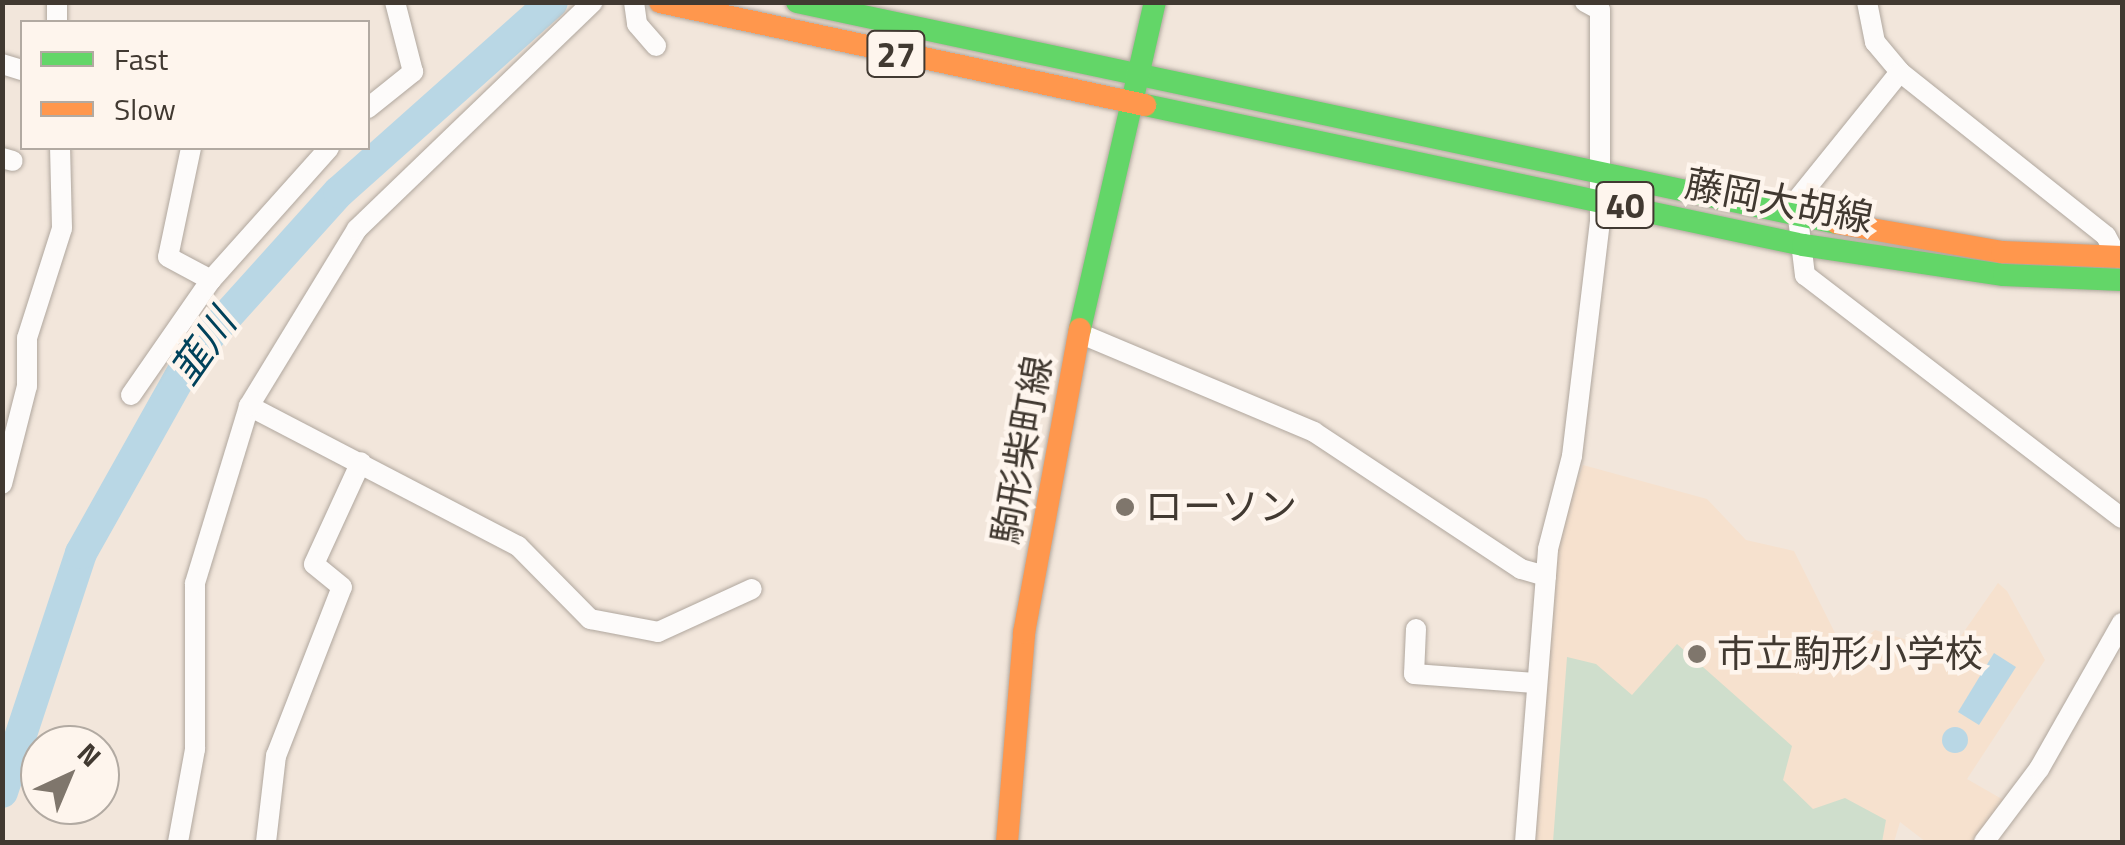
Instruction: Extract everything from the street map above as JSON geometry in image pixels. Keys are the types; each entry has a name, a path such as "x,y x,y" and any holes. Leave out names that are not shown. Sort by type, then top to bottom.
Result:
{"main road":[{"name":"27","path":"660,2 1132,105"},
{"name":"27","path":"797,2 1138,75"},
{"name":"駒形柴町線","path":"1008,842 1024,633 1079,333 1155,2"},
{"name":"藤岡大胡線","path":"1138,75 1793,215 2002,252 2120,257"},
{"name":"藤岡大胡線","path":"1132,105 1803,245 2004,275 2122,280"}],"street":[{"path":"371,100 412,72 395,2"},
{"path":"178,842 196,749 195,583 249,406 358,229 593,2"},
{"path":"634,2 637,24 656,46"},
{"path":"1525,842 1546,576 1575,434 1600,202 1596,172 1600,10 1585,2"},
{"path":"1867,2 1875,42 1900,72 2106,236 2120,257"},
{"path":"1900,72 1793,215 1803,245 1803,269 1820,291 2122,518"},
{"path":"2,484 28,386 27,338 62,228 60,150"},
{"path":"190,150 168,257 212,280"},
{"path":"130,395 212,280 327,150"},
{"path":"1079,333 1314,432 1521,570 1546,576"},
{"path":"249,406 518,546 590,619 658,632 752,589"},
{"path":"266,842 276,756 342,587 314,564 361,462"},
{"path":"1984,842 2039,769 2122,624"},
{"path":"1416,629 1414,674 1535,682"}],"shaded area":[{"name":"市立駒形小学校","path":"1583,465 1707,499 1746,540 1794,551 1846,655 1875,630 1949,653 1998,583 2007,591 2045,660 1967,779 2007,802 1976,842 1926,842 1900,822 1894,842 1533,842 1556,540"}],"green space":[{"path":"1677,644 1792,746 1783,780 1813,809 1845,798 1886,820 1882,842 1553,842 1567,657 1596,664 1632,695"}],"water":[{"path":"1994,653 2016,667 1979,725 1958,712"},
{"path":"1955,727 1965,730 1965,750 1955,753 1945,750 1942,740 1945,730"}],"waterway":[{"name":"韮川","path":"2,792 81,553 192,355 339,192 552,2"}],"traffic: fast":[{"path":"797,2 1837,223"},
{"path":"1080,329 1155,2"},
{"path":"1145,105 1803,245 2004,275 2122,280"}],"traffic: slow":[{"path":"660,2 1145,105"},
{"path":"1837,223 2002,252 2122,257"},
{"path":"1007,842 1024,633 1080,329"}],"place":[{"name":"ローソン","path":"1125,507"},
{"name":"市立駒形小学校","path":"1697,654"}]}
